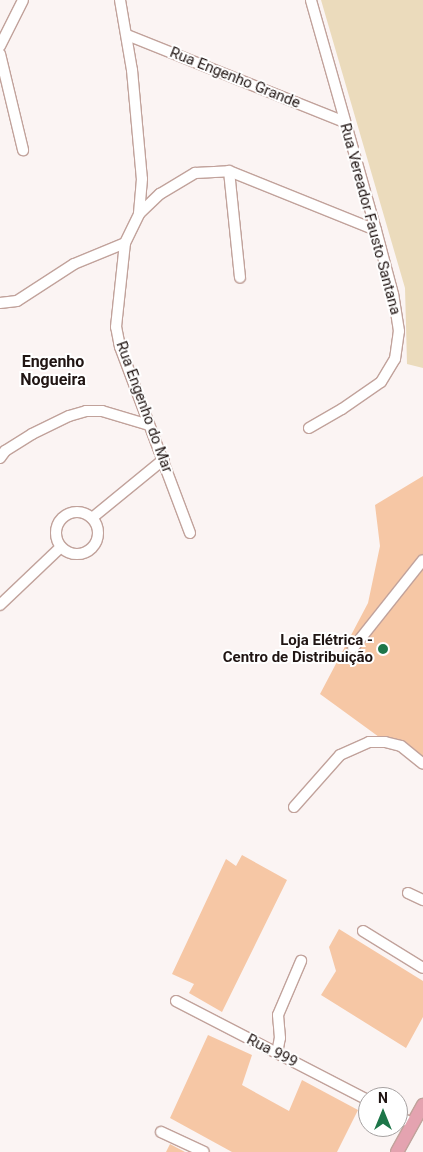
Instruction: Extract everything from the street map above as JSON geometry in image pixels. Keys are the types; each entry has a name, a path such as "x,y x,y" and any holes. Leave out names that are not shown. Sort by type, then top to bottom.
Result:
{"main road":[{"path":"397,1152 423,1106"}],"street":[{"path":"0,46 23,0"},
{"path":"120,0 127,35 142,180 138,214"},
{"name":"Rua Vereador Fausto Santana","path":"309,428 350,404 381,382 395,359 399,331 394,294 311,0"},
{"name":"Rua Engenho Grande","path":"127,35 344,122"},
{"path":"0,54 23,150"},
{"name":"Rua Engenho do Mar","path":"190,533 164,459 149,425 120,347 116,327 125,242 138,214 160,194 189,176 206,170 229,171 376,230"},
{"path":"229,171 240,277"},
{"path":"0,303 17,301 74,264 125,242"},
{"path":"0,458 5,451 32,434 69,416 86,411 102,411 149,425"},
{"path":"92,518 164,459"},
{"path":"78,512 92,518 98,530 95,545 90,550 74,554 61,547 56,535 57,528 65,516 78,512"},
{"path":"0,605 61,547"},
{"path":"353,648 423,560"},
{"path":"294,807 340,755 369,742 385,742 401,746 423,764"},
{"path":"408,893 423,900"},
{"path":"363,931 423,968"},
{"path":"277,1053 280,1038 278,1015 300,961"},
{"name":"Rua 999","path":"176,1001 358,1095"},
{"path":"408,1121 413,1124"},
{"path":"161,1132 204,1152"}],"shaded area":[{"path":"321,0 423,0 423,368 407,364 405,288"}],"building":[{"name":"Loja Elétrica - Centro de Distribuição","path":"423,476 423,769 320,694 368,603 380,546 375,505"},
{"path":"242,855 287,880 222,1012 189,993 194,984 172,974 226,859 236,866"},
{"path":"339,929 423,981 423,1017 406,1048 321,995 336,971 329,947"},
{"path":"208,1035 252,1055 242,1085 289,1111 302,1080 358,1110 337,1152 232,1152 170,1118"},
{"path":"170,1144 185,1152 166,1152"}],"place":[{"name":"Loja Elétrica - Centro de Distribuição","path":"383,649"}],"district":[{"name":"Engenho Nogueira","path":"53,371"}]}
